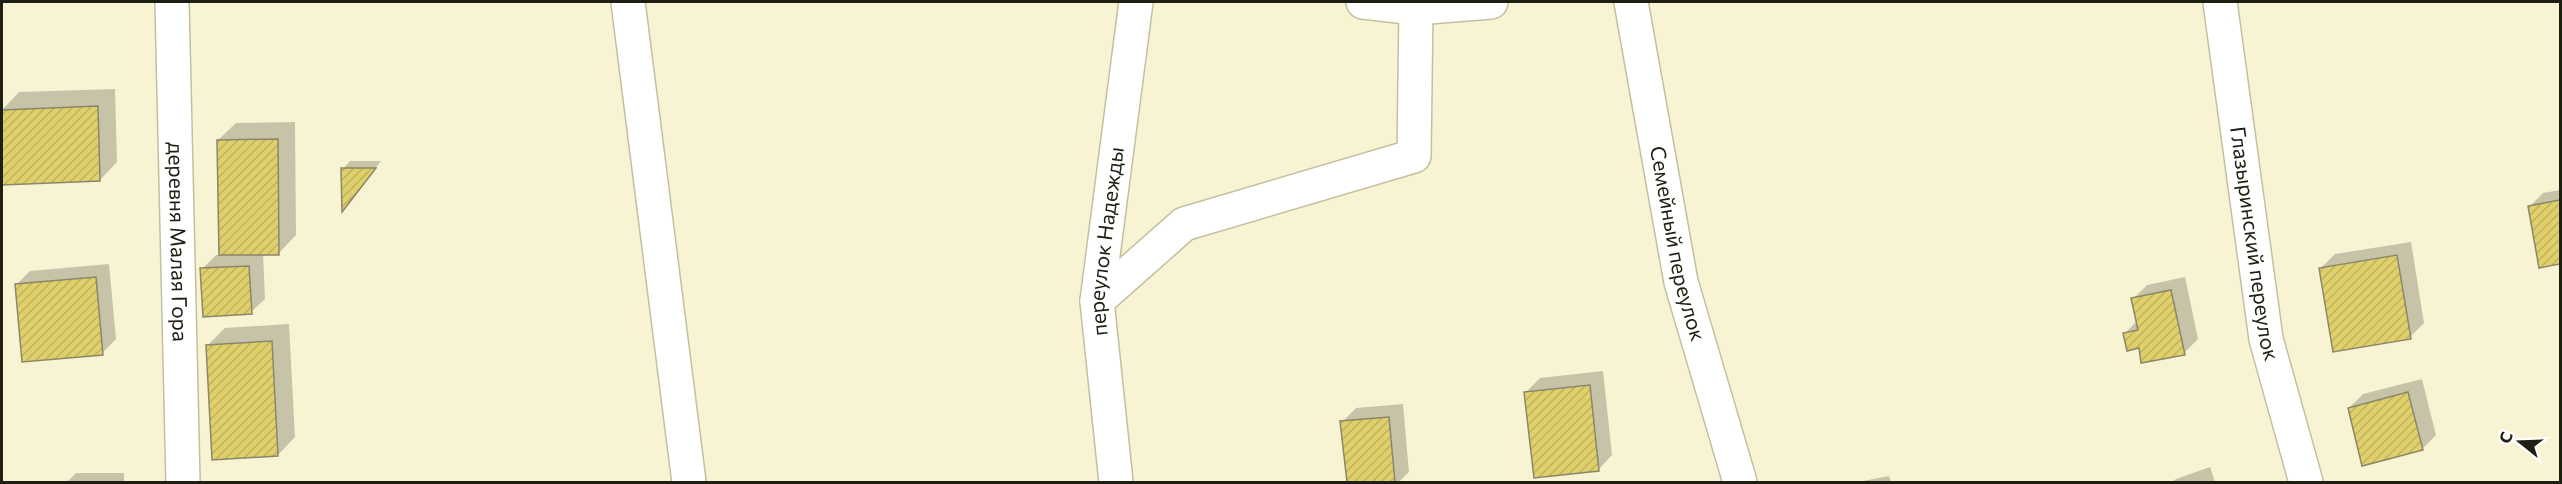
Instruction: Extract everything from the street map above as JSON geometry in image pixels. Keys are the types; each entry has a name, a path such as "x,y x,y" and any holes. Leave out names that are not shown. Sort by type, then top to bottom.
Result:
{"street":[{"name":"деревня Малая Гора","path":"172,2 183,483"},
{"path":"628,2 689,483"},
{"name":"переулок Надежды","path":"1116,483 1097,302 1136,2"},
{"path":"1363,2 1416,8 1491,2"},
{"name":"Семейный переулок","path":"1631,2 1682,282 1740,483"},
{"name":"Глазыринский переулок","path":"2220,2 2266,339 2306,483"},
{"path":"1097,302 1184,224 1414,156 1416,8"}],"building":[{"path":"98,106 100,181 2,185 2,110"},
{"path":"278,139 279,255 219,255 217,140"},
{"path":"341,168 376,168 342,212"},
{"path":"2560,200 2560,264 2539,268 2528,206"},
{"path":"2397,255 2411,339 2333,352 2319,268"},
{"path":"249,266 252,314 203,317 200,268"},
{"path":"96,277 103,355 22,362 15,284"},
{"path":"2171,290 2185,355 2141,363 2139,348 2127,351 2123,333 2138,330 2131,298"},
{"path":"272,341 278,456 212,460 206,345"},
{"path":"1590,385 1599,471 1534,478 1524,392"},
{"path":"2408,392 2423,450 2362,466 2348,408"},
{"path":"1389,417 1395,482 1347,482 1340,421"}]}
